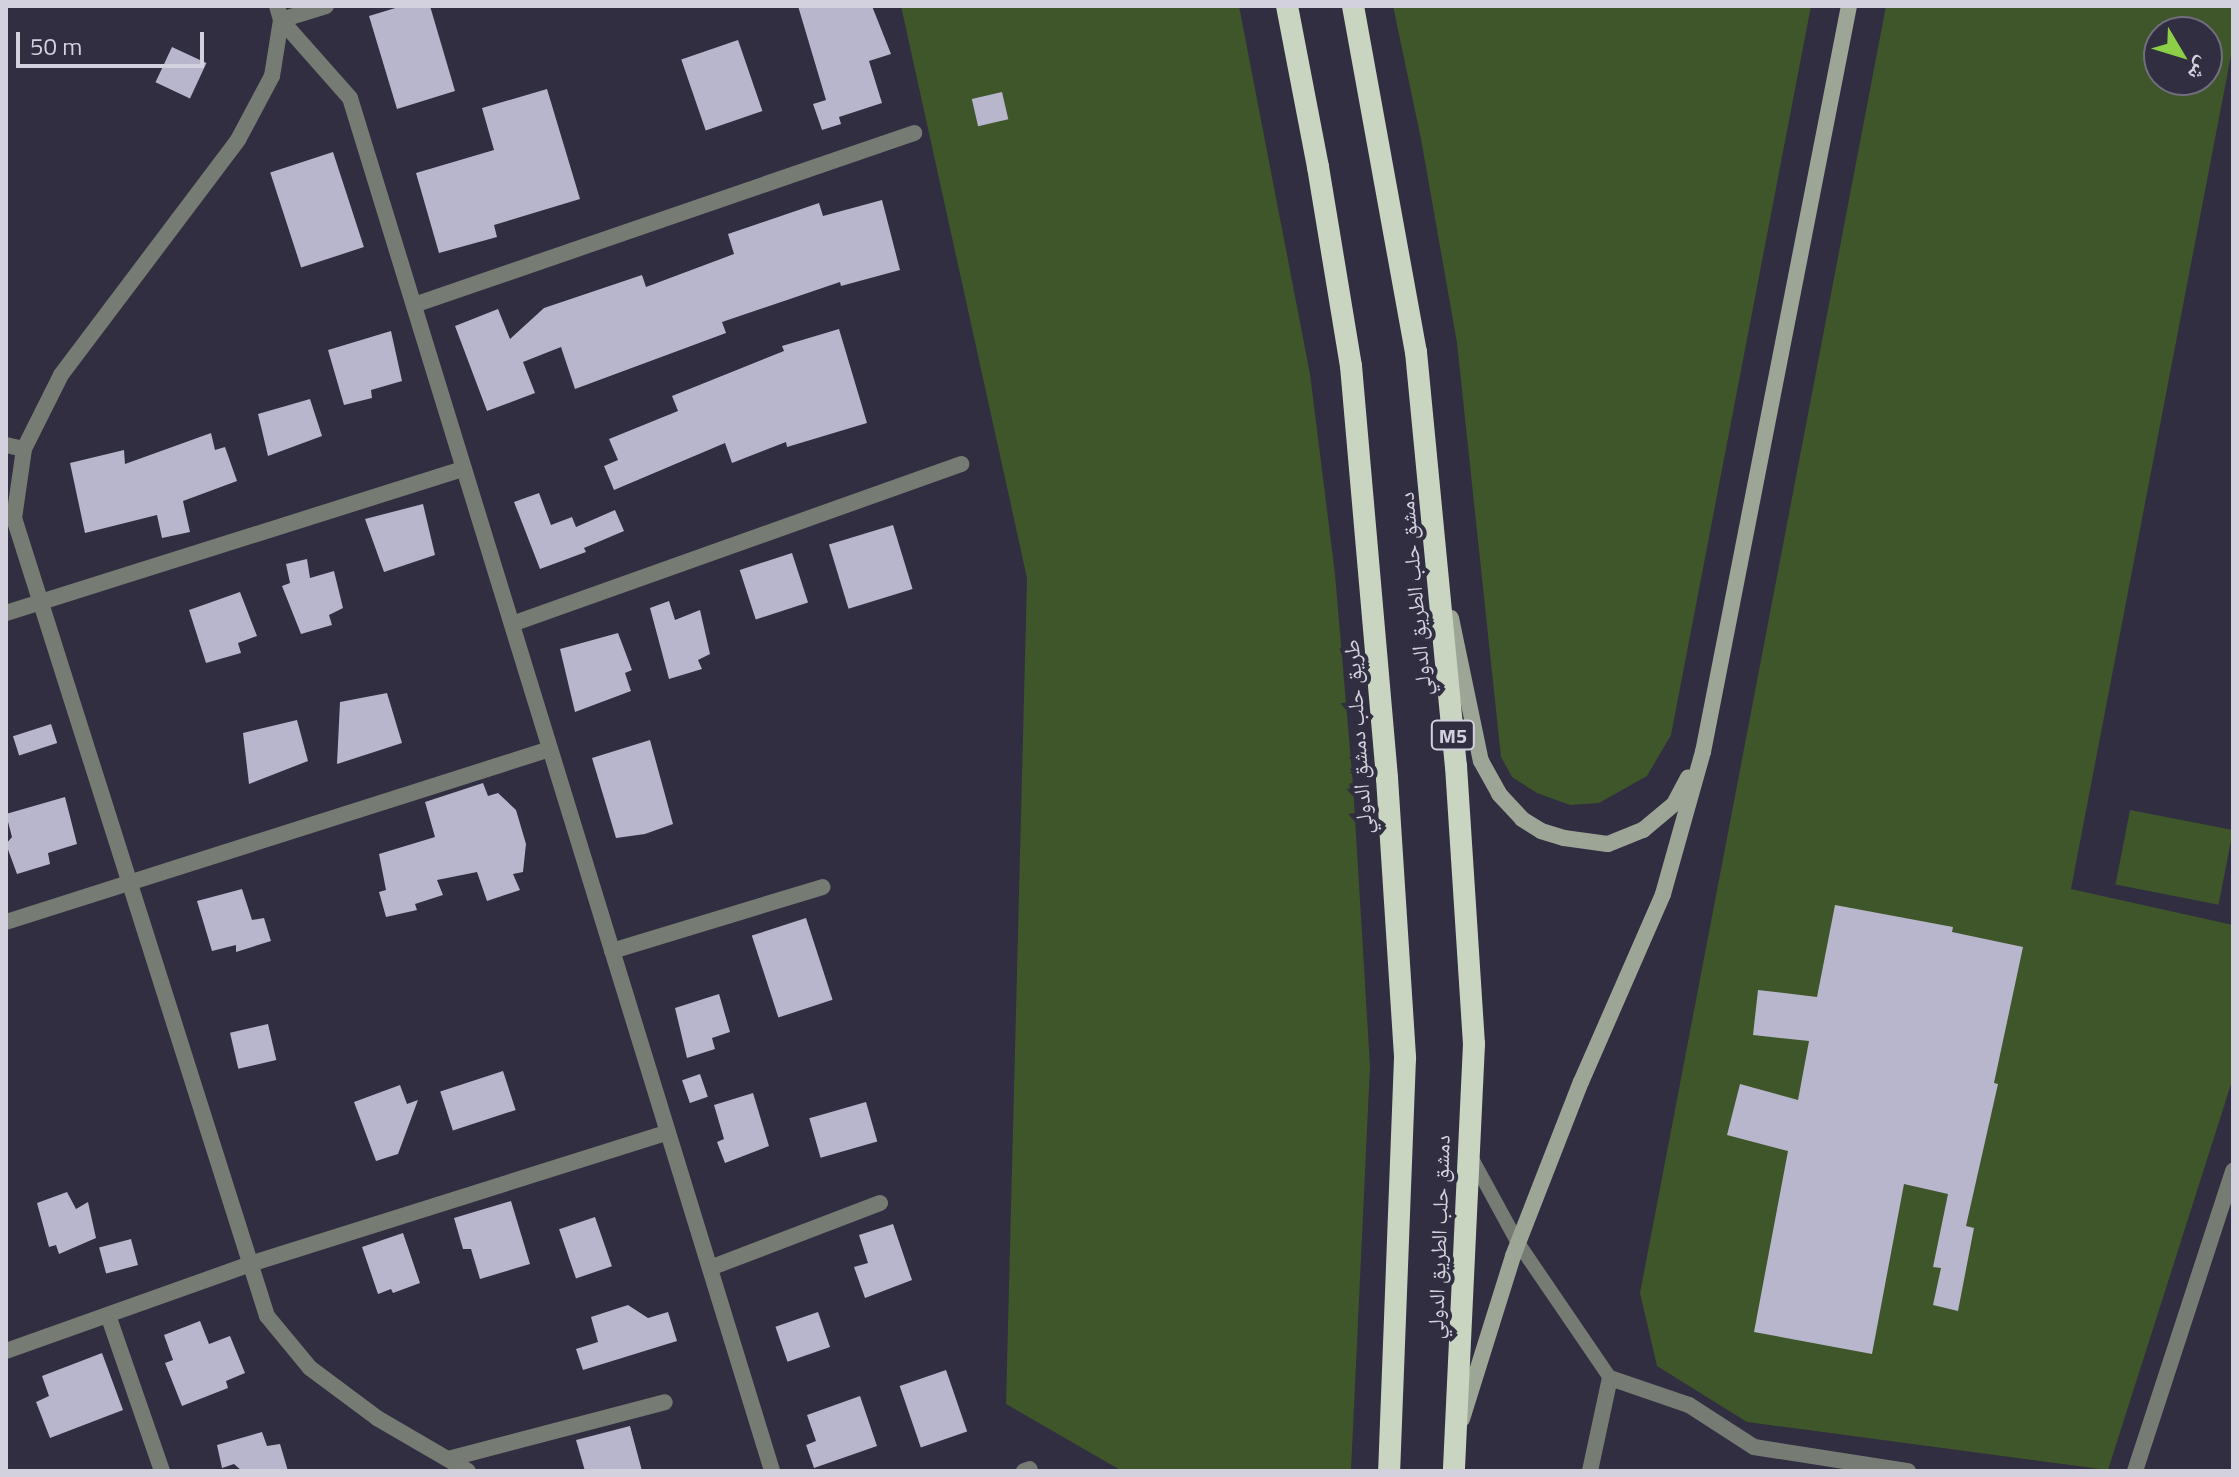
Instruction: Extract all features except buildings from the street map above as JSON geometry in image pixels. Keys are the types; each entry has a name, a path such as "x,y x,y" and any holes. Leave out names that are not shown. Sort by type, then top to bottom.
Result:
{"highway":[{"name":"طريق حلب دمشق الدولي","path":"1287,6 1351,366 1387,778 1405,1058 1389,1471"},
{"name":"دمشق حلب الطريق الدولي","path":"1353,6 1416,352 1440,565 1474,1044 1454,1471"}],"main road":[{"path":"1457,1436 1518,1243 1581,1082 1663,894 1703,752 1849,6"},
{"path":"1440,565 1481,761 1499,794 1522,819 1541,831 1564,838 1608,844 1643,830 1674,804 1703,752"}],"street":[{"path":"279,13 326,6"},
{"path":"279,13 350,98 772,1471"},
{"path":"279,13 272,76 238,140 61,375 24,449 14,518 267,1316 310,1368 377,1418 468,1471"},
{"path":"414,305 914,133"},
{"path":"6,445 24,449"},
{"path":"512,624 961,464"},
{"path":"6,613 464,469"},
{"path":"6,922 550,749"},
{"path":"612,951 822,887"},
{"path":"6,1351 250,1264 668,1132"},
{"path":"2135,1471 2233,1171"},
{"path":"710,1268 880,1203"},
{"path":"108,1315 162,1471"},
{"path":"1590,1471 1610,1378 1689,1405 1754,1447 1908,1471"},
{"path":"448,1459 665,1402"}],"lane":[{"path":"1469,1153 1518,1243 1610,1378"}],"green space":[{"path":"901,6 1239,6 1310,374 1335,574 1353,785 1370,1066 1351,1471 1122,1471 1006,1404 1027,578"},
{"path":"1393,6 1811,6 1671,735 1647,776 1599,803 1570,805 1537,793 1512,777 1501,757 1457,343 1421,139"},
{"path":"1886,6 2233,6 2233,45 2071,889 2233,925 2233,1078 2108,1470 1747,1422 1657,1366 1640,1293"},
{"path":"2130,810 2233,830 2219,905 2115,885"}]}
